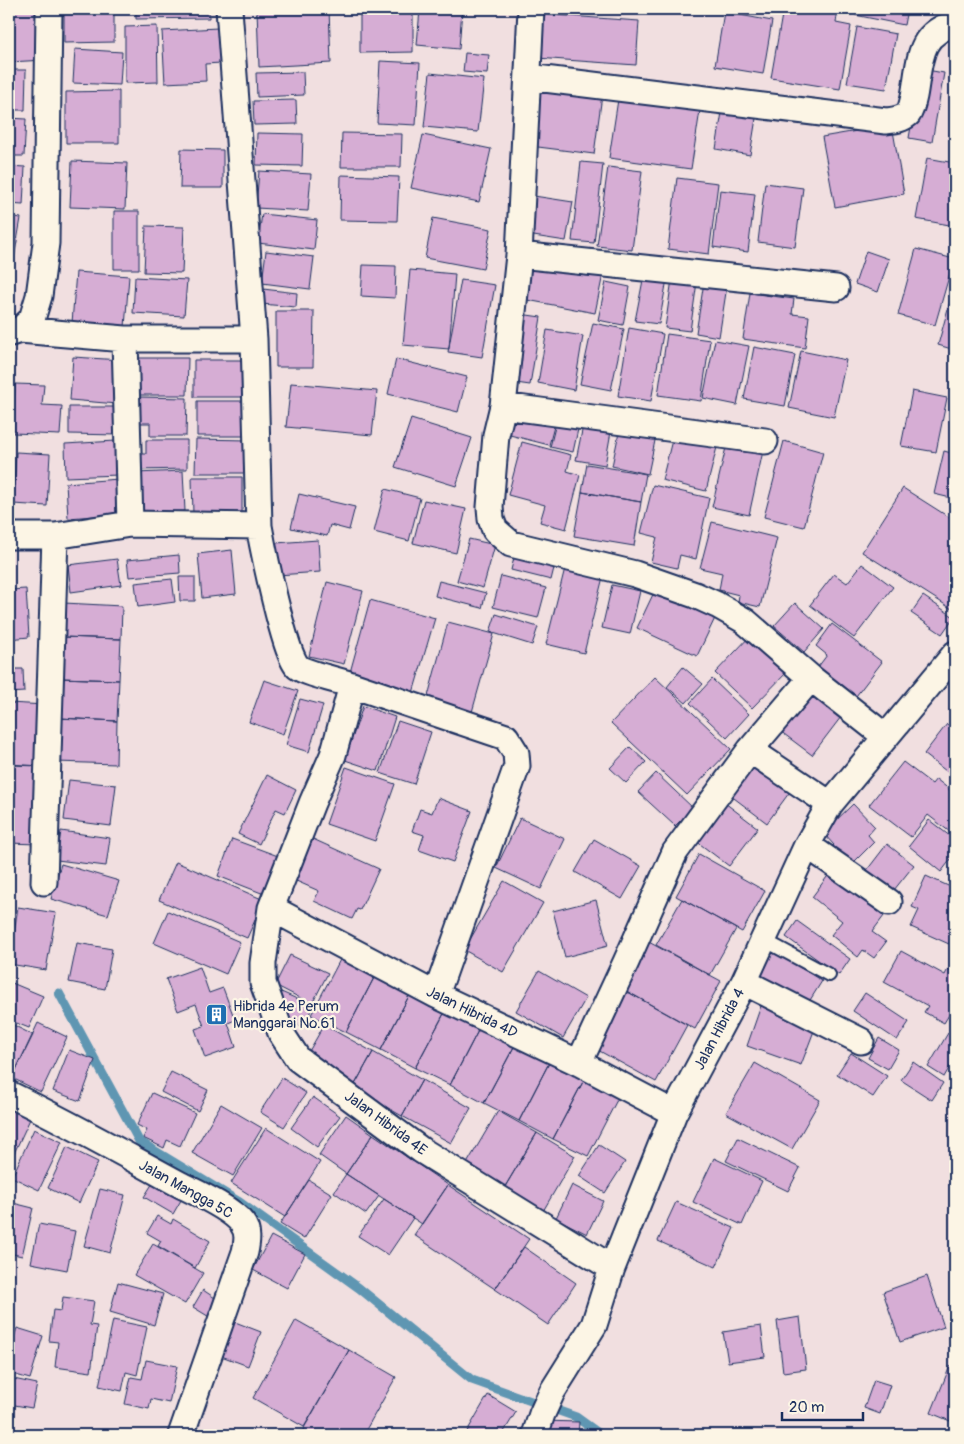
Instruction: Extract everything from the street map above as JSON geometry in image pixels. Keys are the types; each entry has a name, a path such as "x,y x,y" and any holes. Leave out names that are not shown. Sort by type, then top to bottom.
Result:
{"street":[{"path":"15,332 32,319 39,296 46,243 49,9"},
{"path":"229,9 254,339 258,526 291,656 297,666 506,737 516,753 517,766 436,995"},
{"path":"531,9 519,255 503,406 496,435 490,507 491,519 495,530 511,544 635,574 695,595 745,621 810,678 886,737"},
{"path":"528,77 886,121 899,119 909,113 922,47 930,37 941,29 955,24"},
{"path":"519,255 836,288"},
{"path":"15,332 125,339 254,339"},
{"path":"125,339 130,524"},
{"path":"503,406 765,441"},
{"path":"9,536 55,536 130,524 258,526"},
{"path":"44,882 55,536"},
{"name":"Jalan Hibrida 4","path":"543,1414 594,1325 612,1268 674,1113 744,982 808,845 830,804 955,654"},
{"path":"579,1063 675,852 750,750 810,678"},
{"name":"Jalan Hibrida 4E","path":"352,685 333,755 271,908 263,963 263,983 281,1033 298,1059 421,1150 612,1268"},
{"path":"750,750 830,804"},
{"path":"808,845 889,902"},
{"name":"Jalan Hibrida 4D","path":"271,908 436,995 579,1063 674,1113"},
{"path":"744,982 861,1041"},
{"name":"Jalan Mangga 5C","path":"9,1094 202,1197 234,1215 242,1223 248,1241 181,1435"}],"lane":[{"path":"764,940 829,975"}],"building":[{"path":"9,9 42,9 45,60 9,62"},
{"path":"64,9 114,9 114,42 64,43"},
{"path":"136,9 209,9 209,18 136,19"},
{"path":"257,9 329,9 331,63 259,67"},
{"path":"360,9 413,9 413,52 360,53"},
{"path":"420,9 462,9 459,49 417,45"},
{"path":"783,9 838,9 836,23 851,26 840,89 771,78"},
{"path":"857,9 907,9 904,25 855,15"},
{"path":"724,12 772,21 763,74 715,66"},
{"path":"540,14 639,21 636,65 537,58"},
{"path":"157,26 158,82 125,83 125,27"},
{"path":"857,27 896,34 886,89 847,83"},
{"path":"218,28 221,63 205,64 206,81 165,83 162,31"},
{"path":"75,49 122,52 120,85 73,83"},
{"path":"465,53 489,55 487,74 463,72"},
{"path":"380,61 420,63 416,125 377,123"},
{"path":"921,69 944,73 932,142 909,138"},
{"path":"9,70 26,70 25,110 9,110"},
{"path":"303,72 304,95 257,97 256,73"},
{"path":"430,73 484,79 478,132 424,127"},
{"path":"539,80 603,88 594,154 530,146"},
{"path":"119,91 119,143 66,143 66,92"},
{"path":"619,93 701,104 691,169 609,158"},
{"path":"296,100 297,124 254,125 253,101"},
{"path":"955,102 955,139 949,138"},
{"path":"723,106 757,112 750,155 716,149"},
{"path":"9,118 26,119 24,156 9,156"},
{"path":"892,125 904,194 835,207 822,137"},
{"path":"257,133 303,134 302,166 256,165"},
{"path":"342,133 402,134 401,167 341,167"},
{"path":"423,135 491,149 479,202 411,188"},
{"path":"181,149 223,150 223,188 180,188"},
{"path":"927,158 955,163 955,226 916,219"},
{"path":"72,161 127,163 125,209 70,207"},
{"path":"581,162 603,164 594,243 572,241"},
{"path":"9,166 25,167 23,205 9,204"},
{"path":"608,167 642,171 632,250 597,246"},
{"path":"259,171 311,174 308,211 256,208"},
{"path":"341,175 399,177 397,221 340,220"},
{"path":"677,178 718,183 709,254 668,249"},
{"path":"765,183 803,188 795,247 758,242"},
{"path":"720,190 755,194 748,252 713,247"},
{"path":"534,196 573,202 566,241 527,235"},
{"path":"114,211 139,211 139,269 114,269"},
{"path":"262,214 317,220 314,250 258,243"},
{"path":"9,216 21,218 10,282 9,282"},
{"path":"433,218 491,229 483,269 425,258"},
{"path":"146,226 184,227 182,273 144,272"},
{"path":"916,249 954,259 935,325 898,315"},
{"path":"266,251 314,257 310,289 262,283"},
{"path":"866,251 889,259 878,292 855,284"},
{"path":"529,261 603,274 595,313 522,299"},
{"path":"363,265 396,266 395,298 361,296"},
{"path":"410,270 455,274 449,349 403,345"},
{"path":"76,272 129,276 125,327 72,323"},
{"path":"644,275 667,279 659,324 635,321"},
{"path":"135,277 187,280 184,316 133,313"},
{"path":"672,279 697,282 690,331 665,328"},
{"path":"461,280 495,285 482,357 448,352"},
{"path":"606,282 630,287 623,325 598,320"},
{"path":"704,282 727,286 719,337 696,333"},
{"path":"955,283 955,350 938,345"},
{"path":"263,289 297,293 296,307 261,304"},
{"path":"750,293 794,299 792,314 809,316 805,348 743,339"},
{"path":"276,311 314,311 313,367 276,367"},
{"path":"520,314 541,317 530,385 509,382"},
{"path":"593,323 624,329 611,390 580,384"},
{"path":"629,328 663,334 651,401 618,396"},
{"path":"547,330 583,336 574,390 538,383"},
{"path":"667,334 710,340 701,401 658,395"},
{"path":"715,340 749,346 737,405 703,398"},
{"path":"754,347 795,355 785,406 744,399"},
{"path":"801,351 846,360 834,417 789,408"},
{"path":"73,357 121,360 117,404 70,400"},
{"path":"139,358 188,358 187,395 138,395"},
{"path":"396,359 467,377 458,412 388,394"},
{"path":"194,360 248,360 248,397 194,397"},
{"path":"291,383 377,391 372,435 286,427"},
{"path":"15,384 44,385 42,405 62,406 60,435 13,433"},
{"path":"912,391 947,398 936,452 901,446"},
{"path":"138,397 187,398 186,436 150,436 150,423 138,423"},
{"path":"197,401 247,401 247,436 197,436"},
{"path":"69,407 120,407 119,435 69,434"},
{"path":"513,408 556,419 549,445 506,434"},
{"path":"558,415 580,420 573,452 550,447"},
{"path":"411,419 472,438 456,486 395,467"},
{"path":"584,421 612,426 605,465 576,460"},
{"path":"621,423 657,431 648,474 612,466"},
{"path":"674,432 718,443 706,491 662,480"},
{"path":"196,439 248,440 248,473 195,473"},
{"path":"146,440 187,440 187,469 137,470 137,454 146,454"},
{"path":"116,441 118,475 66,477 65,444"},
{"path":"784,441 823,452 804,527 764,517"},
{"path":"522,442 571,455 567,471 580,475 566,529 540,522 545,505 508,495"},
{"path":"727,443 763,451 749,515 712,507"},
{"path":"944,451 955,454 955,499 934,494"},
{"path":"16,452 50,454 47,506 13,504"},
{"path":"587,464 646,474 641,502 582,492"},
{"path":"183,471 185,511 137,513 136,473"},
{"path":"192,477 242,477 242,514 193,514"},
{"path":"119,479 121,514 68,518 66,483"},
{"path":"653,485 709,498 696,559 680,555 677,568 651,562 657,537 641,533"},
{"path":"903,488 955,521 955,611 862,552"},
{"path":"385,489 420,498 409,541 374,532"},
{"path":"582,492 641,502 634,546 574,536"},
{"path":"299,494 355,507 349,530 330,525 327,536 291,528"},
{"path":"424,500 466,509 456,553 413,543"},
{"path":"712,522 777,538 760,607 738,602 739,595 719,590 722,573 700,568"},
{"path":"469,539 495,545 483,588 457,581"},
{"path":"318,540 320,572 278,575 276,543"},
{"path":"232,550 236,594 202,598 198,554"},
{"path":"516,550 556,560 551,580 511,570"},
{"path":"179,555 180,573 129,577 127,560"},
{"path":"117,559 121,585 71,592 68,565"},
{"path":"862,564 893,587 854,638 810,605 834,574 847,583"},
{"path":"565,568 603,577 584,653 546,644"},
{"path":"501,576 546,588 538,618 493,607"},
{"path":"179,577 195,577 195,601 180,601"},
{"path":"172,579 175,602 138,607 135,583"},
{"path":"439,581 486,593 482,608 435,596"},
{"path":"327,582 363,591 344,664 309,656"},
{"path":"612,585 640,591 630,634 602,628"},
{"path":"657,586 717,614 697,656 637,628"},
{"path":"26,589 29,637 9,639 9,590"},
{"path":"923,596 954,617 942,634 911,613"},
{"path":"370,600 435,618 413,693 349,676"},
{"path":"64,603 122,606 121,639 62,637"},
{"path":"795,603 824,629 804,652 774,626"},
{"path":"496,614 538,627 532,645 490,632"},
{"path":"448,622 494,634 472,712 427,700"},
{"path":"832,624 882,662 853,700 815,671 827,655 816,646"},
{"path":"753,633 791,668 752,708 715,673"},
{"path":"62,637 121,639 119,680 60,678"},
{"path":"683,667 703,684 686,703 667,687"},
{"path":"9,669 23,669 24,692 9,693"},
{"path":"655,677 731,749 687,795 611,723"},
{"path":"60,678 119,680 117,721 59,718"},
{"path":"712,679 749,714 727,738 690,703"},
{"path":"264,680 298,691 283,734 249,722"},
{"path":"808,686 844,713 812,755 776,728"},
{"path":"300,699 323,705 309,752 286,745"},
{"path":"9,703 45,705 41,766 9,764"},
{"path":"363,706 395,717 378,771 345,760"},
{"path":"59,718 117,721 116,764 57,762"},
{"path":"398,721 431,732 414,784 380,773"},
{"path":"947,724 955,731 955,778 924,754"},
{"path":"630,747 646,762 626,783 610,768"},
{"path":"752,759 792,789 767,823 726,792"},
{"path":"903,762 932,784 936,779 955,794 950,802 955,806 955,825 950,832 928,815 911,837 869,805"},
{"path":"9,765 41,766 37,844 9,843"},
{"path":"346,767 395,784 375,841 326,824"},
{"path":"656,773 693,808 675,826 638,792"},
{"path":"267,775 296,790 285,813 276,809 259,844 238,834"},
{"path":"69,780 116,785 111,826 64,820"},
{"path":"438,798 472,811 453,862 419,850 424,835 412,831 420,809 432,813"},
{"path":"725,803 758,828 729,866 696,841"},
{"path":"853,804 875,827 868,835 874,842 851,865 832,847 834,845 823,833"},
{"path":"520,818 565,839 541,889 496,868"},
{"path":"929,820 955,840 955,854 941,872 909,846"},
{"path":"61,831 110,838 106,866 57,860"},
{"path":"232,839 278,856 264,894 218,876"},
{"path":"313,839 379,869 360,910 357,909 352,919 314,901 319,891 294,880"},
{"path":"594,839 641,866 622,899 575,872"},
{"path":"887,844 914,865 890,895 864,874"},
{"path":"699,854 765,891 742,932 676,896"},
{"path":"176,862 264,900 247,938 159,900"},
{"path":"61,864 119,881 108,915 51,899"},
{"path":"830,873 884,916 872,932 886,942 874,958 863,950 858,957 831,935 842,921 812,897"},
{"path":"926,876 955,889 955,929 949,944 911,927 919,910 912,907"},
{"path":"504,881 543,903 503,972 464,950"},
{"path":"682,899 736,929 710,975 656,945"},
{"path":"596,900 608,946 565,957 553,911"},
{"path":"18,907 56,913 46,970 9,964"},
{"path":"168,911 240,942 226,974 154,943"},
{"path":"797,921 850,959 839,975 786,937"},
{"path":"645,940 721,981 695,1029 619,987"},
{"path":"77,943 112,949 105,989 69,982"},
{"path":"773,951 822,981 807,1005 758,975"},
{"path":"901,951 945,975 948,969 955,973 955,1005 944,1023 924,1012 928,1006 884,982"},
{"path":"343,954 377,972 346,1032 311,1015"},
{"path":"290,955 328,973 312,1004 275,985"},
{"name":"Hibrida 4e Perum Manggarai No.61","path":"200,967 209,993 223,988 235,1020 228,1023 236,1047 205,1058 195,1029 204,1026 196,1004 178,1011 166,979"},
{"path":"539,971 586,998 563,1038 516,1011"},
{"path":"377,972 412,990 381,1050 346,1032"},
{"path":"12,983 43,996 29,1028 9,1020 9,992"},
{"path":"412,990 447,1008 415,1068 381,1050"},
{"path":"279,991 313,1006 303,1027 281,1017"},
{"path":"626,991 687,1025 656,1082 594,1048"},
{"path":"865,993 909,1022 897,1040 853,1011"},
{"path":"762,1003 817,1023 801,1065 747,1046"},
{"path":"447,1008 481,1025 450,1085 415,1068"},
{"path":"9,1023 33,1035 12,1078 9,1076"},
{"path":"38,1023 67,1037 41,1092 12,1078"},
{"path":"324,1025 373,1052 353,1088 304,1060"},
{"path":"481,1025 516,1043 484,1103 450,1085"},
{"path":"948,1033 955,1037 955,1058 944,1077 928,1067"},
{"path":"879,1038 899,1050 888,1069 868,1058"},
{"path":"516,1043 550,1061 519,1121 484,1103"},
{"path":"69,1050 95,1060 80,1101 53,1091"},
{"path":"373,1052 422,1080 402,1116 353,1088"},
{"path":"851,1053 887,1076 873,1097 837,1074"},
{"path":"550,1061 585,1078 553,1139 519,1121"},
{"path":"913,1062 943,1083 932,1100 901,1080"},
{"path":"755,1063 820,1100 792,1149 726,1113"},
{"path":"171,1072 208,1090 198,1111 161,1092"},
{"path":"282,1078 306,1093 284,1127 260,1112"},
{"path":"585,1078 619,1096 588,1156 553,1139"},
{"path":"422,1080 471,1108 451,1143 402,1116"},
{"path":"152,1093 195,1113 180,1146 167,1140 164,1148 143,1138 147,1130 137,1125"},
{"path":"313,1097 340,1116 317,1147 291,1128"},
{"path":"221,1104 262,1128 233,1176 192,1153"},
{"path":"9,1109 30,1119 9,1164"},
{"path":"498,1111 537,1133 500,1195 462,1172"},
{"path":"346,1115 373,1134 346,1174 319,1155"},
{"path":"266,1128 320,1162 285,1217 231,1183"},
{"path":"34,1129 62,1142 39,1190 12,1177"},
{"path":"537,1133 575,1156 539,1218 500,1195"},
{"path":"373,1134 448,1185 422,1224 346,1174"},
{"path":"738,1138 800,1168 788,1191 726,1161"},
{"path":"599,1145 625,1162 605,1193 579,1176"},
{"path":"67,1147 98,1162 79,1203 48,1188"},
{"path":"714,1158 762,1181 742,1225 693,1202"},
{"path":"346,1174 379,1196 366,1214 334,1192"},
{"path":"156,1178 184,1195 173,1214 144,1197"},
{"path":"309,1180 332,1194 304,1239 280,1224"},
{"path":"448,1185 529,1239 495,1289 414,1235"},
{"path":"572,1185 603,1201 587,1234 556,1218"},
{"path":"100,1189 125,1195 110,1253 84,1246"},
{"path":"384,1199 413,1218 388,1255 358,1236"},
{"path":"9,1202 33,1208 22,1256 9,1253"},
{"path":"676,1202 734,1228 716,1267 658,1241"},
{"path":"157,1216 171,1224 173,1219 210,1241 195,1268 158,1246 161,1241 147,1233"},
{"path":"39,1224 75,1231 67,1270 31,1263"},
{"path":"271,1236 305,1254 287,1288 253,1270"},
{"path":"153,1244 203,1273 185,1304 134,1275"},
{"path":"524,1247 576,1283 548,1325 495,1289"},
{"path":"9,1271 14,1273 9,1296"},
{"path":"927,1276 944,1327 900,1342 883,1292"},
{"path":"118,1282 163,1294 154,1325 110,1312"},
{"path":"203,1290 221,1302 211,1318 193,1307"},
{"path":"63,1297 94,1301 90,1325 97,1326 91,1372 55,1367 58,1342 49,1341 53,1310 61,1311"},
{"path":"800,1317 806,1369 783,1372 777,1321"},
{"path":"113,1320 147,1327 137,1375 126,1372 122,1391 99,1386"},
{"path":"230,1320 261,1332 248,1366 216,1354"},
{"path":"296,1320 349,1350 304,1427 253,1398"},
{"path":"761,1326 765,1357 728,1362 723,1332"},
{"path":"17,1328 43,1336 30,1379 9,1373 9,1354"},
{"path":"349,1350 396,1377 363,1435 300,1435"},
{"path":"146,1360 177,1366 169,1403 151,1399 149,1409 125,1404 131,1377 142,1379"},
{"path":"950,1366 955,1368 955,1423 931,1413"},
{"path":"9,1378 37,1384 32,1408 9,1404"},
{"path":"874,1380 890,1385 880,1414 864,1408"},
{"path":"488,1395 516,1412 502,1435 465,1435"},
{"path":"542,1421 579,1422 578,1435 541,1435"}],"waterway":[{"path":"59,993 139,1141 238,1201 359,1288 472,1380 576,1417 601,1435"}],"place":[{"name":"Hibrida 4e Perum Manggarai No.61","path":"217,1015"}]}
